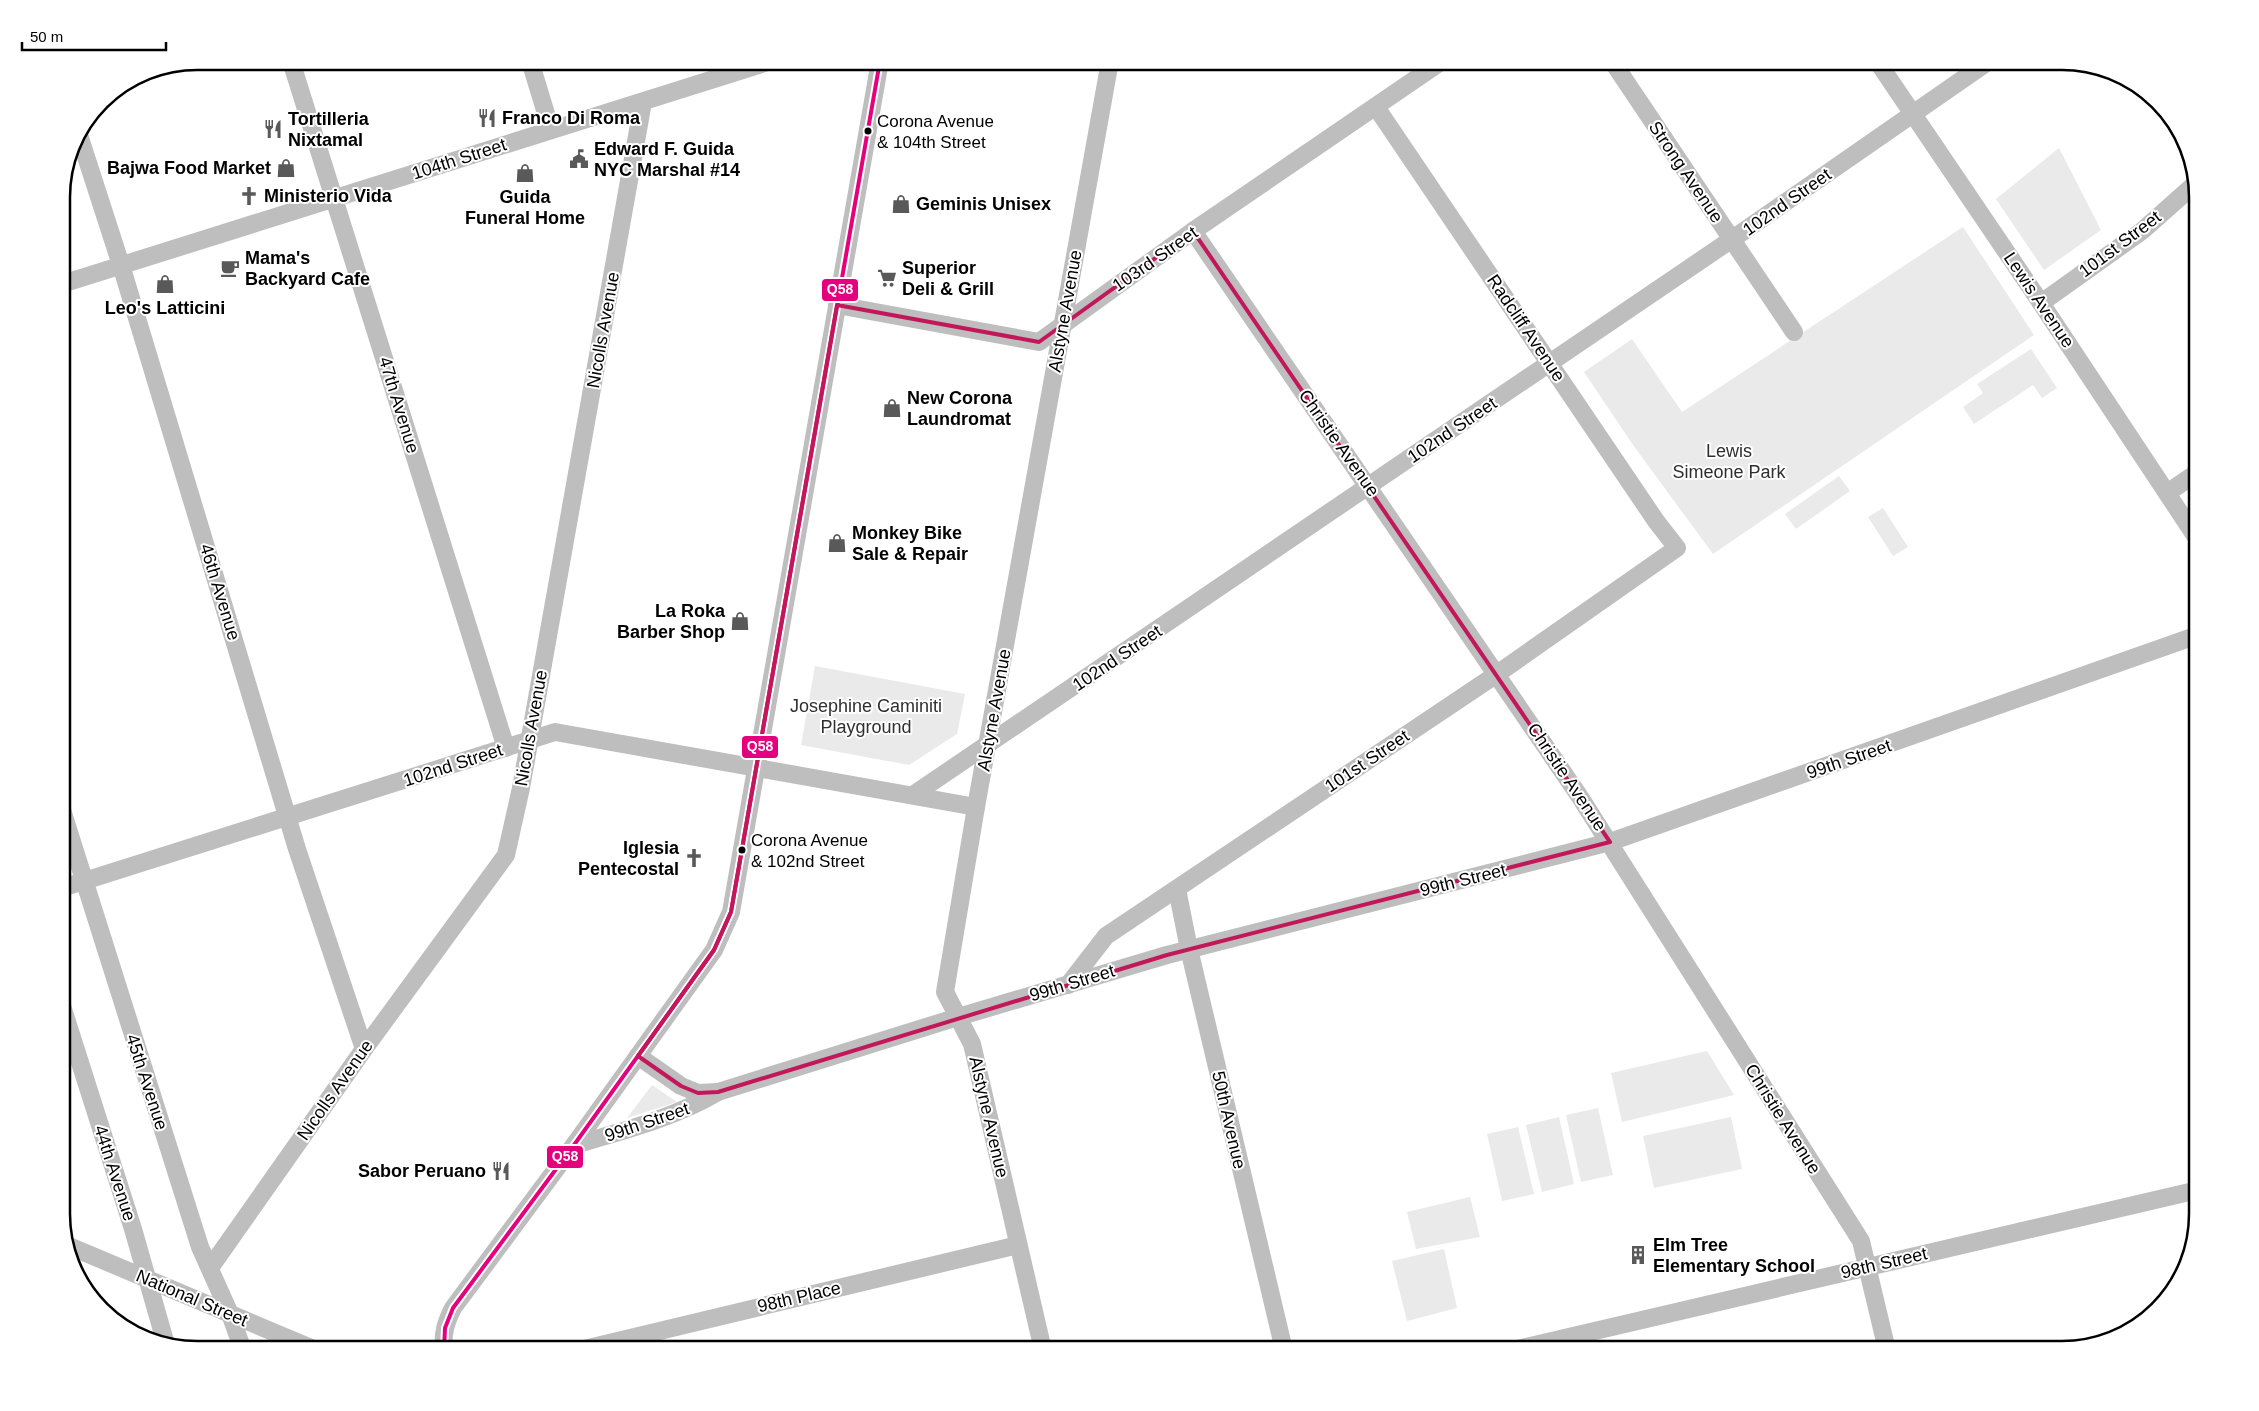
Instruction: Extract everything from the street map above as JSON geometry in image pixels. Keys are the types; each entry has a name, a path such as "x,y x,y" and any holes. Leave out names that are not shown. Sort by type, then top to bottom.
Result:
{"street":[{"name":"47th Avenue","path":"294,70 506,748"},
{"path":"533,70 551,130"},
{"name":"104th Street","path":"70,281 743,70"},
{"path":"443,1341 446,1323 453,1308 574,1145 714,950 731,912 878,70"},
{"name":"Alstyne Avenue","path":"1041,1341 972,1044 945,992 976,807 1064,323 1107,70"},
{"name":"103rd Street","path":"837,305 1040,342 1193,231 1429,70"},
{"name":"Strong Avenue","path":"1618,70 1794,332"},
{"name":"Lewis Avenue","path":"1883,70 2189,526"},
{"name":"102nd Street","path":"913,795 1550,364 1976,70"},
{"name":"Nicolls Avenue","path":"210,1268 364,1049 506,855 529,741 643,102"},
{"name":"Radcliff Avenue","path":"1376,107 1677,548"},
{"name":"46th Avenue","path":"82,144 121,265 288,817 364,1049"},
{"name":"101st Street","path":"2041,303 2142,231 2189,189"},
{"name":"Christie Avenue","path":"1193,231 1369,486 1610,842 1861,1241 1885,1341"},
{"path":"2167,493 2189,478"},
{"name":"101st Street","path":"1068,985 1106,936 1497,674 1677,548"},
{"name":"99th Street","path":"574,1145 676,1113 696,1105 718,1092 958,1017 1189,949 1610,842 2189,638"},
{"name":"102nd Street","path":"70,885 555,732 756,766 976,807"},
{"name":"45th Avenue","path":"70,837 200,1247 230,1314 240,1341"},
{"name":"50th Avenue","path":"1177,889 1189,949 1282,1341"},
{"name":"44th Avenue","path":"70,1031 130,1220 164,1337"},
{"name":"99th Street","path":"638,1056 681,1086 698,1093 718,1092"},
{"name":"98th Street","path":"1551,1341 2189,1192"},
{"name":"98th Place","path":"618,1341 1018,1245"},
{"name":"National Street","path":"75,1248 294,1341"}],"highlighted area":[{"path":"1193,231 1610,842 1167,955 718,1092 698,1093 681,1086 638,1056 714,950 731,912 837,305 1039,342"}],"green space":[{"path":"2059,148 2101,230 2044,270 1996,199"},
{"name":"Lewis Simeone Park","path":"1963,227 2034,335 1713,554 1633,445 1584,372 1632,339 1682,412"},
{"path":"2031,349 2057,388 2042,398 2033,385 1974,424 1963,407 1983,393 1977,384"},
{"path":"1839,476 1850,491 1796,529 1785,514"},
{"path":"1883,508 1908,547 1893,556 1868,517"},
{"name":"Josephine Caminiti Playground","path":"815,666 965,694 957,734 909,765 801,745"},
{"path":"1707,1051 1734,1095 1622,1122 1611,1073"},
{"path":"652,1085 677,1102 627,1118"},
{"path":"1598,1108 1613,1175 1581,1182 1566,1115"},
{"path":"1559,1117 1574,1184 1542,1192 1526,1125"},
{"path":"1731,1117 1742,1169 1654,1188 1643,1136"},
{"path":"1518,1127 1534,1194 1502,1201 1487,1134"},
{"path":"1470,1197 1480,1237 1416,1249 1407,1212"},
{"path":"1444,1249 1457,1308 1407,1321 1392,1261"}],"transit line":[{"name":"Q58","path":"444,1341 445,1328 453,1308 574,1145 714,950 731,912 878,70"}],"place":[{"name":"Franco Di Roma","path":"487,118"},
{"name":"Tortilleria Nixtamal","path":"273,129"},
{"name":"Corona Avenue & 104th Street","path":"868,131"},
{"name":"Edward F. Guida NYC Marshal #14","path":"579,159"},
{"name":"Bajwa Food Market","path":"286,168"},
{"name":"Guida Funeral Home","path":"525,173"},
{"name":"Ministerio Vida","path":"249,196"},
{"name":"Geminis Unisex","path":"901,204"},
{"name":"Mama's Backyard Cafe","path":"230,268"},
{"name":"Superior Deli & Grill","path":"887,278"},
{"name":"Leo's Latticini","path":"165,284"},
{"name":"New Corona Laundromat","path":"892,408"},
{"name":"Monkey Bike Sale & Repair","path":"837,543"},
{"name":"La Roka Barber Shop","path":"740,621"},
{"name":"Corona Avenue & 102nd Street","path":"742,850"},
{"name":"Iglesia Pentecostal","path":"694,858"},
{"name":"Sabor Peruano","path":"501,1171"},
{"name":"Elm Tree Elementary School","path":"1638,1255"}]}
